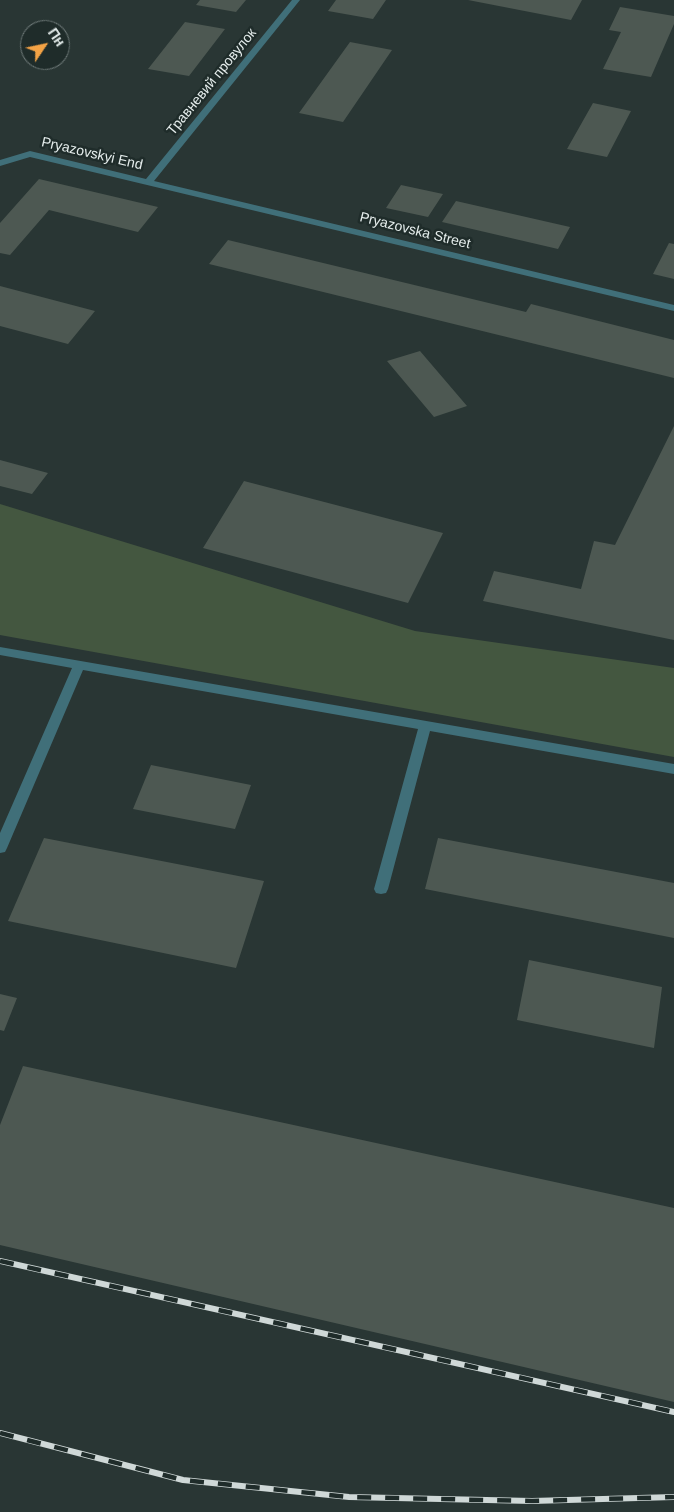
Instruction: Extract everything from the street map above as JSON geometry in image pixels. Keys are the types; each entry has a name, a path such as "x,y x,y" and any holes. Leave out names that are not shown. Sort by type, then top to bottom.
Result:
{"street":[{"name":"Травневий провулок","path":"149,181 296,0"},
{"name":"Pryazovskyi End","path":"0,163 30,154 149,181"},
{"name":"Pryazovska Street","path":"149,181 674,308"},
{"path":"0,651 674,769"},
{"path":"0,848 79,665"},
{"path":"381,889 425,726"}],"green space":[{"path":"0,504 415,631 674,668 674,757 0,635"}],"building":[{"path":"200,0 246,0 236,12 196,5"},
{"path":"336,0 386,0 373,19 328,11"},
{"path":"468,0 582,0 571,20"},
{"path":"620,7 674,16 674,24 651,77 603,69 621,32 609,30"},
{"path":"185,22 225,29 189,76 148,69"},
{"path":"350,42 392,50 343,122 299,113"},
{"path":"593,103 631,111 607,157 567,149"},
{"path":"39,179 158,207 138,232 49,210 10,255 0,253 0,223"},
{"path":"401,185 443,194 428,217 386,208"},
{"path":"456,201 570,227 558,249 442,222"},
{"path":"228,240 526,312 531,304 674,340 674,378 209,264"},
{"path":"669,243 674,244 674,279 653,274"},
{"path":"0,286 95,311 68,344 0,326"},
{"path":"420,351 467,406 434,417 387,361"},
{"path":"674,426 674,640 483,601 494,571 581,589 594,541 615,545"},
{"path":"0,460 48,473 32,494 0,486"},
{"path":"244,481 443,533 408,603 203,548"},
{"path":"151,765 251,785 235,829 133,809"},
{"path":"44,838 264,881 236,968 8,921"},
{"path":"438,838 674,883 674,938 425,889"},
{"path":"529,960 662,987 654,1048 517,1020"},
{"path":"0,994 17,998 4,1031 0,1030"},
{"path":"23,1066 674,1208 674,1402 0,1245 0,1125"}],"railway":[{"path":"0,1261 674,1412"},
{"path":"0,1433 183,1480 349,1497 532,1501 674,1497"}]}
